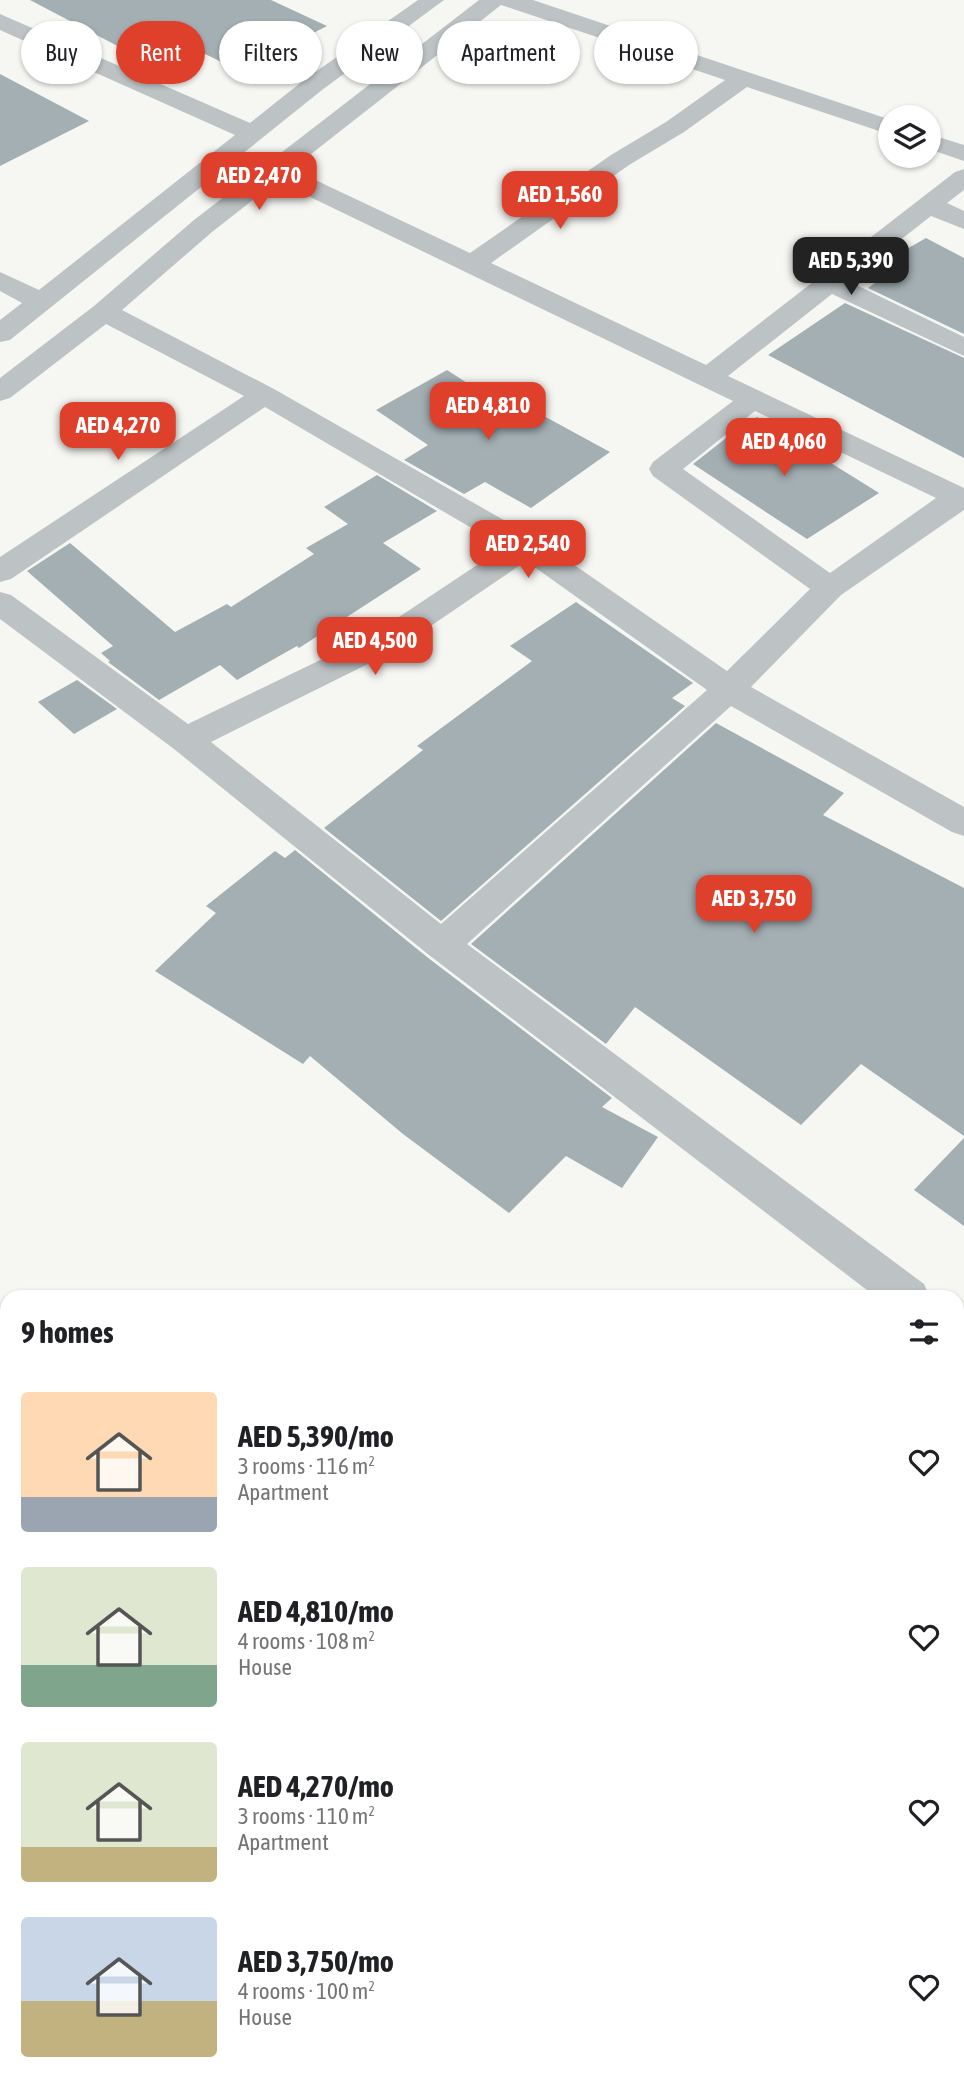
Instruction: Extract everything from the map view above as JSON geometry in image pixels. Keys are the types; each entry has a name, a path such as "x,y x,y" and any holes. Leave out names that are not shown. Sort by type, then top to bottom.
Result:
{"street":[{"path":"0,334 313,85 433,0"},
{"path":"0,392 104,312 203,226 493,0"},
{"path":"510,0 878,124"},
{"path":"0,21 252,133"},
{"path":"472,264 620,160 675,127 744,79"},
{"path":"941,145 964,153"},
{"path":"275,170 961,499"},
{"path":"708,378 964,177"},
{"path":"929,205 964,221"},
{"path":"0,280 41,302"},
{"path":"830,283 964,348"},
{"path":"104,312 264,395 526,547 729,689 964,822"},
{"path":"0,572 264,395"},
{"path":"753,399 664,469 830,588"},
{"path":"442,945 729,689 830,588 961,499"},
{"path":"186,740 383,643 526,547"},
{"path":"0,603 186,740 442,945 900,1290"}],"building":[{"path":"30,0 271,0 316,21 219,21 219,61 205,54 205,21 116,21 116,45 102,38 102,21 70,21"},
{"path":"0,74 89,121 0,166"},
{"path":"926,238 964,258 964,334 868,288 883,277 870,270"},
{"path":"845,303 964,358 964,458 768,355"},
{"path":"447,370 529,423 542,415 610,452 531,508 485,482 464,494 404,460 428,445 376,410"},
{"path":"757,417 879,493 807,539 693,464"},
{"path":"377,475 437,511 383,543 421,569 299,648 297,646 237,680 220,665 159,700 108,662 110,661 101,653 113,646 27,571 70,543 175,632 227,604 231,607 314,554 306,548 348,524 324,507"},
{"path":"576,602 693,683 672,698 685,706 441,921 324,828 423,750 417,746 532,661 510,646"},
{"path":"77,680 117,709 74,734 38,702"},
{"path":"716,723 844,793 823,815 964,888 964,1136 861,1064 801,1125 635,1007 606,1044 471,944"},
{"path":"295,850 427,957 612,1098 602,1107 658,1137 622,1188 566,1156 509,1213 403,1134 310,1056 303,1064 155,971 216,913 206,906 275,851 285,858"},
{"path":"964,1138 964,1226 914,1190"}]}
